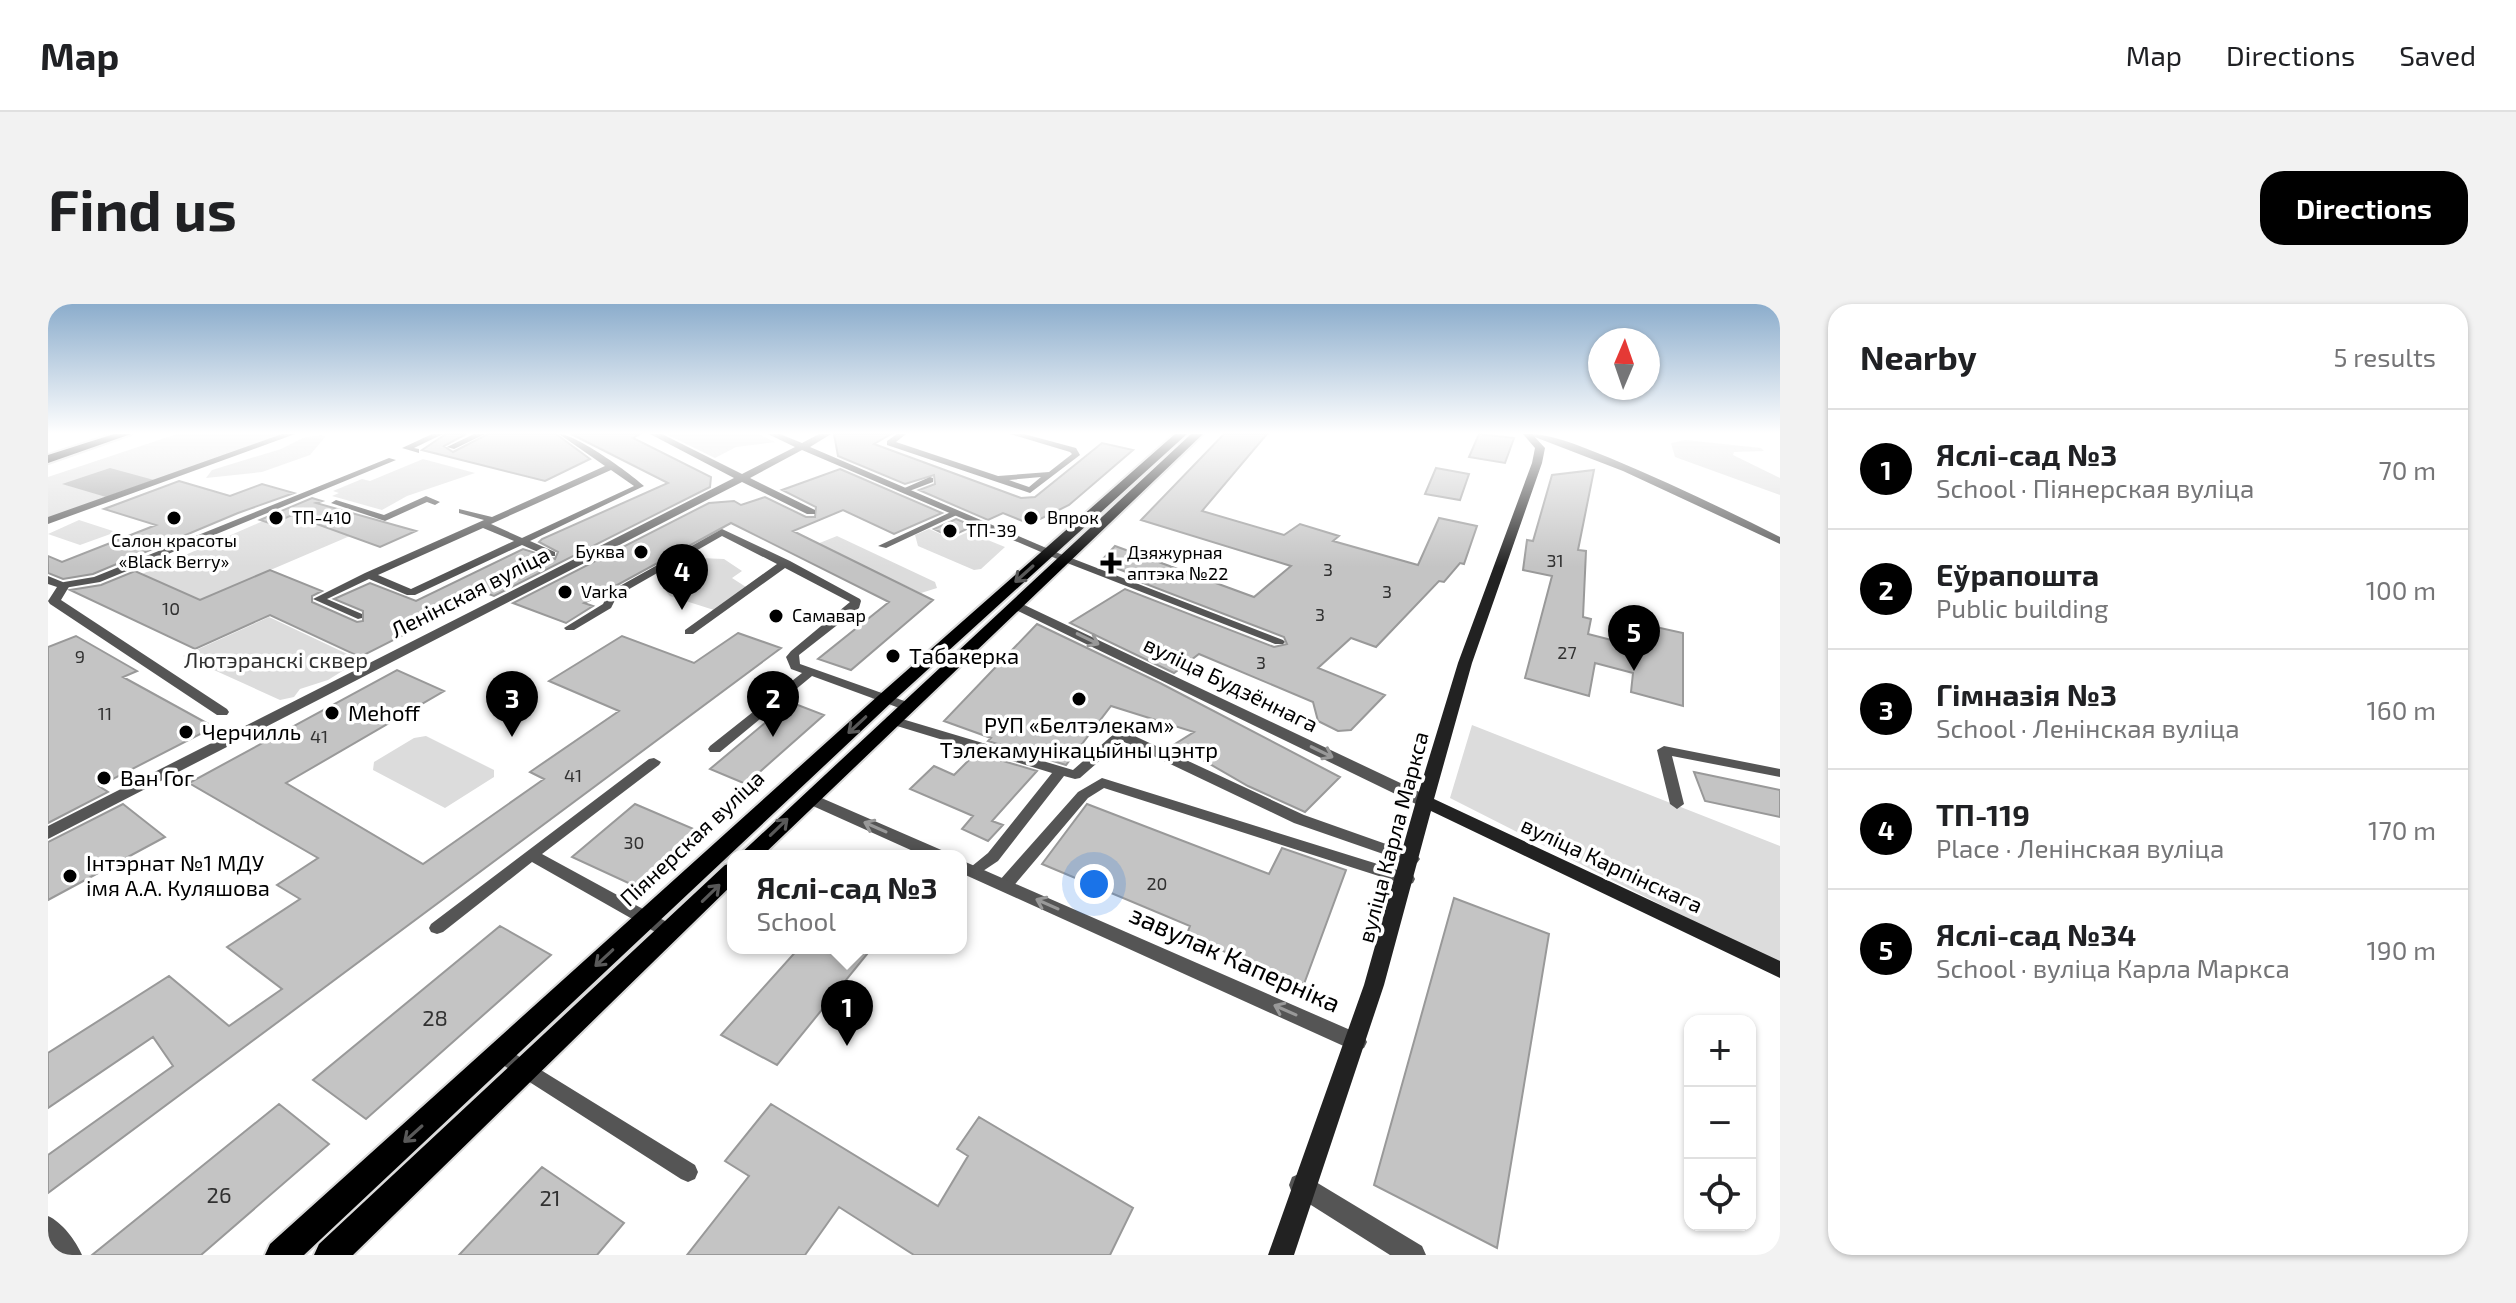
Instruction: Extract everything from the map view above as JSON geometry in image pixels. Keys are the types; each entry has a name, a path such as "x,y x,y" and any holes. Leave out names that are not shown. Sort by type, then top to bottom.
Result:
{"main road":[{"name":"Піянерская вуліца","path":"740,850 1137,478"},
{"name":"Піянерская вуліца","path":"755,850 810,798 894,708 1018,606 1058,555 1147,478"},
{"name":"вуліца Карла Маркса","path":"1281,1255 1301,1185 1356,1042 1407,879 1424,801 1493,574 1531,478"},
{"name":"вуліца Карпінскага","path":"1424,801 1780,970"},
{"name":"Піянерская вуліца","path":"281,1255 502,1054 658,925 727,862"},
{"name":"Піянерская вуліца","path":"330,1255 525,1069 658,925 727,875"}],"street":[{"path":"48,521 167,478"},
{"name":"Ленінская вуліца","path":"48,833 738,478"},
{"path":"744,478 811,512"},
{"path":"876,478 1058,555"},
{"path":"1652,478 1780,541"},
{"path":"48,580 64,585 51,602 222,712"},
{"name":"вуліца Будзённага","path":"1018,606 1424,801"},
{"path":"810,798 927,850"},
{"name":"завулак Каперніка","path":"967,868 1356,1042"},
{"path":"1301,1185 1413,1255"}],"lane":[{"path":"64,585 96,580 347,478"},
{"path":"358,616 318,599 585,478"},
{"path":"369,575 411,593 640,486 630,478"},
{"path":"904,490 930,480"},
{"path":"336,503 385,518 426,499 435,502"},
{"path":"462,511 524,540 526,545 551,554"},
{"path":"883,546 956,513"},
{"path":"570,628 607,606 613,594 718,533 726,534 845,593 857,604 792,657 795,666 894,708 1075,775 1121,735 1299,819 1412,859"},
{"path":"1058,555 1279,642"},
{"path":"689,632 786,563"},
{"path":"715,749 810,672"},
{"path":"1677,804 1664,750 1780,773"},
{"path":"437,928 654,762"},
{"path":"967,868 993,857 1061,771"},
{"path":"1005,885 1083,795 1102,783 1407,879"},
{"path":"531,855 658,925"},
{"path":"502,1054 688,1172"},
{"path":"48,1227 71,1255"}],"green space":[{"path":"48,478 163,478 48,520"},
{"path":"376,478 459,478 407,496 382,510 332,496 339,493 333,491 362,479"},
{"path":"1734,478 1780,478 1780,495"},
{"path":"296,507 350,536 186,606 158,581 142,574 263,521 282,519"},
{"path":"79,520 116,532 80,545 48,534"},
{"path":"929,529 952,539 968,532 1005,547 981,569 974,570 918,546 915,535"},
{"path":"837,536 935,582 937,588 921,593 817,544"},
{"path":"700,558 724,559 742,571 732,578 746,587 714,610 670,596 663,588 665,580"},
{"name":"Лютэранскі сквер","path":"269,617 360,660 328,680 300,689 294,697 280,700 183,656"},
{"path":"1472,725 1780,846 1780,965 1450,798"},
{"path":"426,736 494,770 494,777 445,808 373,770 374,762 414,738"}],"shaded area":[{"path":"79,478 154,480 106,497 62,484"}],"building":[{"path":"659,478 711,478 710,487 494,596 486,593 360,657 270,615 195,649 70,590 101,585 135,571 200,600 270,570 322,591 312,596 312,602 357,622 363,621 363,611 334,599 370,583 416,601 523,549 555,559 558,552 539,542 542,539 668,483"},
{"path":"814,478 862,478 942,513 894,534 843,510 793,531 933,600 851,670 818,659 889,602 731,523 584,603 593,606 566,623 513,603 709,503 734,501 741,505 765,497 806,517 815,517 816,507 782,490"},
{"path":"892,478 923,478 905,484"},
{"path":"934,478 968,478 1021,498 1035,497 1058,478 1100,478 1069,505 1030,524 1003,513 988,520 919,490 935,484"},
{"path":"1181,478 1230,478 1202,511 1284,535 1300,524 1339,536 1333,541 1418,565 1439,518 1477,526 1464,564 1460,563 1444,582 1439,581 1376,647 1351,638 1318,668 1385,695 1351,730 1338,731 1318,721 1313,702 1199,654 1174,673 1070,623 1125,589 1274,647 1287,644 1284,637 1138,581 1142,578 1100,562 1115,546 1254,597 1291,566 1141,520"},
{"path":"1432,478 1467,478 1460,500 1425,494"},
{"path":"1551,478 1592,478 1578,550 1586,551 1583,617 1591,619 1588,634 1631,645 1633,622 1683,633 1683,706 1631,692 1633,673 1595,663 1589,696 1525,678 1552,576 1523,570 1527,540 1533,541"},
{"path":"179,481 230,496 262,484 294,493 93,574 63,579 48,573 48,556 62,562 156,525 104,509"},
{"path":"312,498 322,501 316,503 416,531 380,547 292,515 272,524 260,520"},
{"path":"956,519 973,526 950,537 934,529"},
{"path":"1037,624 1160,683 1340,777 1305,812 1248,786 1175,744 1194,732 1111,706 1066,765 988,741 991,738 944,721"},
{"path":"738,633 781,648 48,1193 48,1155 173,1066 153,1037 48,1108 48,1053 169,976 229,1026 282,989 227,947 300,899 277,885 318,858 189,783 397,670 444,691 286,783 423,864 544,779 530,772 619,711 549,681 622,636 694,663"},
{"path":"76,636 137,671 123,677 214,727 99,786 108,792 48,823 48,647"},
{"path":"790,702 824,715 746,784 710,769"},
{"path":"976,753 1037,771 992,821 1003,825 988,841 962,829 973,816 910,789 934,766 954,775"},
{"path":"1694,772 1780,790 1780,817 1705,801"},
{"name":"Інтэрнат №1 МДУ імя А.А. Куляшова","path":"123,804 165,837 48,900 48,842"},
{"path":"635,804 696,830 635,886 572,857"},
{"path":"1087,804 1269,874 1282,848 1346,870 1304,984 1186,936 1190,926 1042,864"},
{"path":"1454,898 1549,934 1497,1248 1374,1185"},
{"path":"500,926 551,955 366,1119 313,1080"},
{"path":"794,954 867,954 777,1065 721,1035"},
{"path":"279,1104 329,1144 201,1255 92,1255"},
{"path":"771,1104 938,1206 968,1156 957,1149 979,1117 1133,1208 1110,1255 914,1255 839,1207 805,1255 687,1255 749,1176 725,1161"},
{"path":"542,1167 624,1223 597,1255 459,1255"}],"place":[{"name":"Салон красоты «Black Berry»","path":"174,518"},
{"name":"ТП-410","path":"276,518"},
{"name":"Впрок","path":"1031,518"},
{"name":"ТП-39","path":"950,531"},
{"name":"Буква","path":"641,552"},
{"name":"Дзяжурная аптэка №22","path":"1111,563"},
{"name":"Varka","path":"565,592"},
{"name":"ТП-119","path":"682,610"},
{"name":"Самавар","path":"776,616"},
{"name":"Табакерка","path":"893,656"},
{"name":"Яслі-сад №34","path":"1634,671"},
{"name":"РУП «Белтэлекам» Тэлекамунікацыйны цэнтр","path":"1079,699"},
{"name":"Mehoff","path":"332,713"},
{"name":"Черчилль","path":"186,732"},
{"name":"Гімназія №3","path":"512,737"},
{"name":"Еўрапошта","path":"773,737"},
{"name":"Ван Гог","path":"104,778"},
{"name":"Інтэрнат №1 МДУ імя А.А. Куляшова","path":"70,876"},
{"name":"Яслі-сад №3","path":"847,1046"}]}
